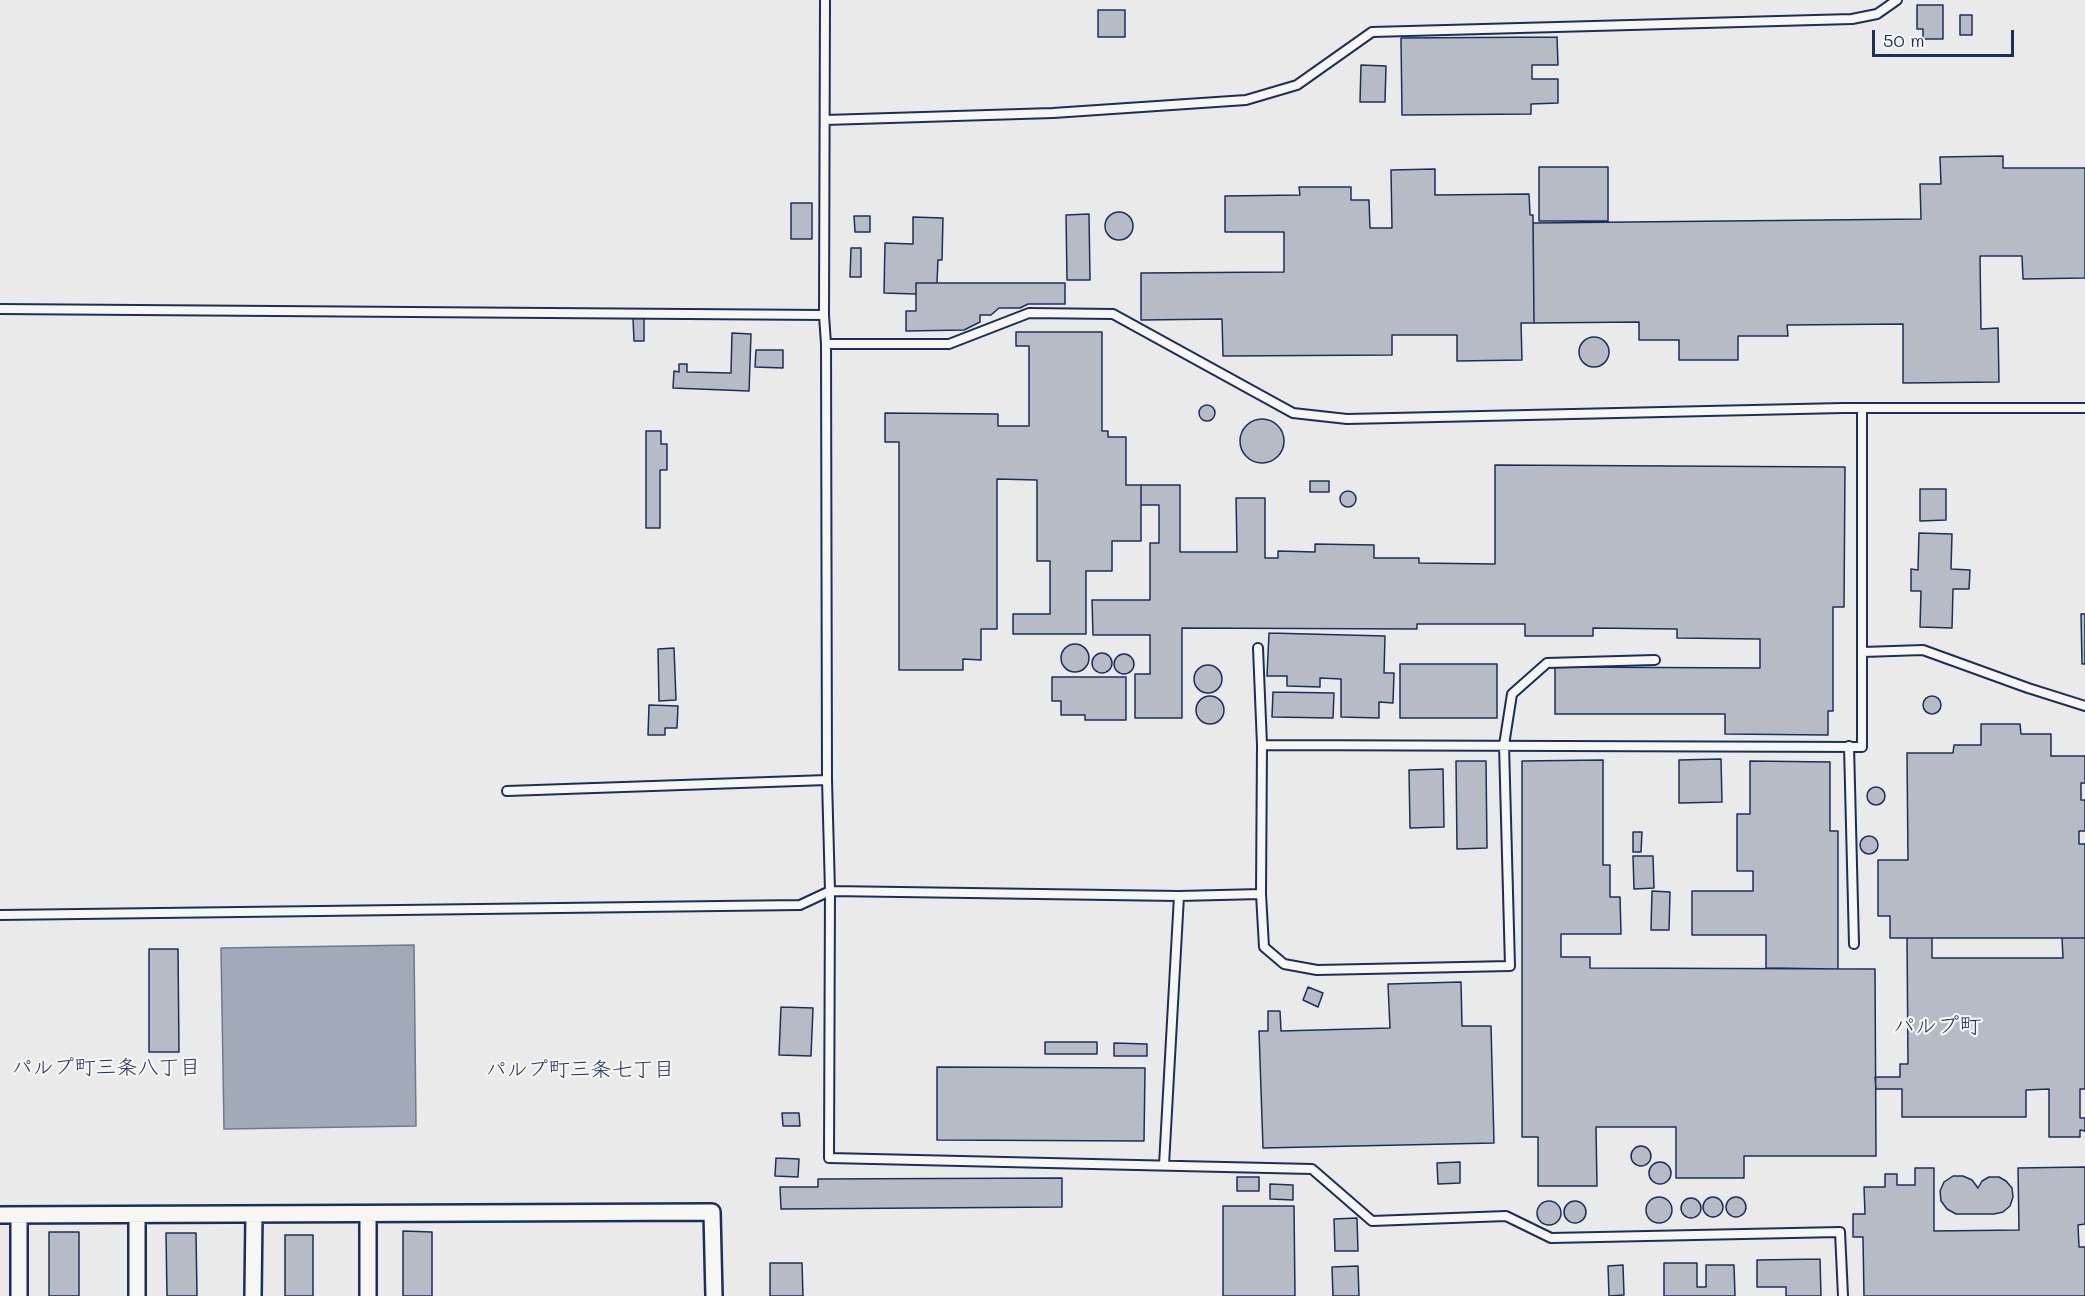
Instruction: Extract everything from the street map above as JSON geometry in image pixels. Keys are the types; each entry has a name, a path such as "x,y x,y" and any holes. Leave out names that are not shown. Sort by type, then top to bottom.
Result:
{"street":[{"path":"0,1215 712,1212 714,1296"},
{"path":"253,1296 254,1214"},
{"path":"368,1214 368,1296"},
{"path":"19,1215 19,1296"},
{"path":"137,1215 137,1296"}],"lane":[{"path":"825,0 824,315 826,344 827,780 830,891 829,1158 1312,1169 1372,1221 1506,1216 1551,1238 1840,1232 1844,1296"},
{"path":"825,120 1053,113 1246,100 1297,85 1372,32 1852,19 1877,14 1897,0"},
{"path":"0,309 824,315"},
{"path":"826,344 949,344 1029,313 1113,314 1293,413 1347,419 1862,409 2085,408"},
{"path":"1262,745 1862,747 1862,409"},
{"path":"1258,648 1262,745 1261,894 1264,947 1284,964 1317,970 1510,966 1504,746 1512,694 1547,663 1655,660"},
{"path":"1863,652 1923,650 2085,706"},
{"path":"1849,746 1854,944"},
{"path":"507,791 827,780"},
{"path":"0,915 800,905 830,891 1179,896 1261,894"},
{"path":"1164,1165 1179,896"}],"water":[{"path":"414,945 416,1126 224,1129 221,948"}],"building":[{"path":"1917,5 1943,5 1943,39 1923,39 1923,29 1917,29"},
{"path":"1098,10 1125,10 1125,37 1098,37"},
{"path":"1960,15 1972,15 1972,35 1960,35"},
{"path":"1557,37 1558,65 1532,65 1532,79 1558,79 1558,103 1531,104 1531,114 1402,115 1401,38"},
{"path":"1361,65 1386,66 1385,102 1360,102"},
{"path":"2003,156 2003,168 2085,168 2085,278 2023,279 2022,256 1980,256 1981,329 1998,328 1999,382 1903,383 1903,324 1787,325 1788,336 1738,336 1738,360 1679,360 1679,340 1639,340 1639,322 1534,323 1533,223 1921,219 1920,184 1941,184 1940,157"},
{"path":"1539,167 1608,167 1608,221 1539,221"},
{"path":"1435,169 1435,195 1529,194 1530,215 1533,215 1534,323 1521,323 1522,360 1457,361 1457,335 1392,335 1392,355 1223,356 1222,319 1141,320 1141,273 1284,272 1284,232 1225,232 1225,196 1300,195 1299,187 1351,187 1351,200 1369,200 1370,228 1392,228 1391,170"},
{"path":"791,203 812,203 812,239 791,239"},
{"path":"1119,212 1129,216 1133,226 1129,236 1119,240 1109,236 1105,226 1109,216"},
{"path":"1089,214 1090,280 1067,280 1066,215"},
{"path":"854,216 870,216 870,232 855,232"},
{"path":"913,217 943,218 942,260 938,260 937,283 916,283 916,294 884,293 885,243 913,244"},
{"path":"851,248 861,248 861,277 850,277"},
{"path":"916,283 1065,283 1065,304 1028,304 1020,308 999,308 991,315 980,315 980,322 964,330 906,331 906,311 916,311"},
{"path":"644,317 644,341 634,341 633,318"},
{"path":"1016,332 1102,332 1102,431 1108,431 1108,437 1126,437 1126,485 1141,485 1141,541 1112,541 1112,571 1086,571 1086,634 1013,634 1013,614 1050,614 1050,561 1037,561 1037,480 997,479 997,629 981,629 981,660 963,659 963,670 899,670 899,442 885,442 885,413 998,414 998,426 1029,426 1029,346 1016,346"},
{"path":"732,333 751,334 749,391 673,388 674,371 679,372 679,364 687,364 687,372 731,373"},
{"path":"1594,337 1605,341 1609,352 1605,363 1594,367 1583,363 1579,352 1583,341"},
{"path":"756,350 783,350 783,368 755,367"},
{"path":"1207,405 1215,413 1207,421 1199,413"},
{"path":"1262,419 1277,426 1284,441 1277,456 1262,463 1247,456 1240,441 1247,426"},
{"path":"646,431 661,431 661,444 667,444 667,470 660,470 660,528 646,528"},
{"path":"1495,465 1845,467 1844,607 1833,607 1833,711 1828,711 1828,735 1725,734 1725,714 1555,714 1555,667 1760,668 1760,639 1677,638 1677,629 1593,628 1593,636 1525,636 1525,624 1417,624 1417,629 1182,628 1182,718 1135,718 1135,674 1150,674 1150,635 1093,635 1092,600 1150,600 1150,543 1159,543 1159,505 1141,505 1141,485 1180,485 1180,552 1237,552 1236,498 1265,498 1265,558 1278,558 1278,551 1315,552 1315,544 1374,545 1374,558 1419,558 1419,563 1495,564"},
{"path":"1310,481 1329,481 1329,492 1310,492"},
{"path":"1920,489 1946,489 1946,520 1920,521"},
{"path":"1348,491 1356,499 1348,507 1340,499"},
{"path":"1919,533 1952,534 1951,569 1970,570 1969,589 1953,589 1952,628 1920,627 1921,591 1911,591 1911,569 1918,570"},
{"path":"2081,614 2085,614 2085,664 2082,664"},
{"path":"1269,633 1385,636 1384,673 1394,673 1393,703 1379,702 1379,718 1341,717 1341,679 1320,678 1320,687 1287,686 1287,676 1267,676"},
{"path":"1075,644 1085,648 1089,658 1085,668 1075,672 1065,668 1061,658 1065,648"},
{"path":"674,648 676,700 659,701 658,649"},
{"path":"1102,653 1109,656 1112,663 1109,670 1102,673 1095,670 1092,663 1095,656"},
{"path":"1124,654 1131,657 1134,664 1131,671 1124,674 1117,671 1114,664 1117,657"},
{"path":"1400,664 1497,664 1497,718 1400,718"},
{"path":"1208,665 1218,669 1222,679 1218,689 1208,693 1198,689 1194,679 1198,669"},
{"path":"1052,677 1126,677 1126,720 1085,720 1085,715 1061,715 1061,701 1052,701"},
{"path":"1273,692 1334,693 1333,718 1272,717"},
{"path":"1210,696 1220,700 1224,710 1220,720 1210,724 1200,720 1196,710 1200,700"},
{"path":"1932,696 1938,699 1941,705 1938,711 1932,714 1926,711 1923,705 1926,699"},
{"path":"649,705 678,706 677,728 665,728 665,735 648,735"},
{"path":"1981,724 2020,724 2021,734 2051,734 2051,756 2085,756 2085,783 2081,783 2081,800 2085,800 2085,831 2079,831 2079,844 2085,844 2085,938 1890,938 1890,916 1878,916 1878,860 1908,860 1907,753 1953,753 1954,745 1981,745"},
{"path":"1721,759 1722,802 1679,803 1679,760"},
{"path":"1603,760 1603,865 1610,865 1610,897 1620,897 1621,934 1561,934 1561,957 1590,957 1590,968 1875,969 1876,1156 1744,1156 1744,1178 1676,1178 1676,1127 1596,1127 1597,1186 1538,1186 1538,1137 1522,1137 1522,761"},
{"path":"1456,761 1486,761 1487,848 1457,849"},
{"path":"1750,761 1830,762 1830,831 1838,831 1838,969 1766,968 1766,935 1692,935 1692,891 1753,891 1753,871 1737,871 1737,814 1750,814"},
{"path":"1443,769 1444,827 1410,828 1409,770"},
{"path":"1876,787 1882,790 1885,796 1882,802 1876,805 1870,802 1867,796 1870,790"},
{"path":"1633,832 1642,832 1641,852 1633,852"},
{"path":"1869,836 1875,839 1878,845 1875,851 1869,854 1863,851 1860,845 1863,839"},
{"path":"1633,856 1653,856 1654,888 1634,889"},
{"path":"1652,891 1670,892 1669,930 1651,930"},
{"path":"1907,938 1932,938 1932,958 2063,958 2062,938 2085,938 2085,1089 2080,1089 2080,1118 2085,1118 2085,1131 2080,1130 2080,1137 2049,1137 2049,1089 2026,1090 2026,1117 1902,1117 1902,1089 1876,1089 1875,1077 1900,1077 1900,1064 1908,1064"},
{"path":"149,949 178,949 179,1052 149,1052"},
{"path":"1461,982 1462,1026 1491,1026 1494,1143 1263,1148 1259,1031 1268,1031 1268,1011 1280,1011 1281,1031 1390,1028 1388,984"},
{"path":"1308,987 1323,993 1318,1007 1303,1000"},
{"path":"781,1007 813,1008 811,1056 779,1055"},
{"path":"1045,1042 1097,1042 1097,1054 1045,1054"},
{"path":"1114,1043 1147,1044 1147,1056 1114,1056"},
{"path":"937,1067 1145,1068 1144,1141 937,1140"},
{"path":"782,1113 799,1113 800,1126 783,1126"},
{"path":"1641,1146 1648,1149 1651,1156 1648,1163 1641,1166 1634,1163 1631,1156 1634,1149"},
{"path":"776,1158 799,1159 798,1177 775,1176"},
{"path":"1460,1162 1460,1183 1438,1184 1437,1163"},
{"path":"1656,1162 1664,1162 1671,1169 1671,1177 1664,1184 1656,1184 1649,1177 1649,1169"},
{"path":"2085,1167 2085,1224 2078,1225 2079,1247 2085,1247 2085,1296 1864,1296 1863,1237 1853,1237 1853,1214 1865,1214 1864,1187 1885,1187 1885,1174 1897,1174 1897,1185 1915,1185 1915,1168 1934,1168 1934,1231 2019,1230 2018,1168"},
{"path":"1953,1176 1963,1176 1972,1180 1978,1188 1982,1181 1989,1177 1999,1177 2012,1188 2013,1197 2010,1206 2003,1212 1994,1214 1956,1214 1947,1209 1941,1201 1940,1191 1944,1182"},
{"path":"1237,1177 1259,1177 1259,1191 1237,1191"},
{"path":"1062,1178 1062,1207 781,1209 780,1187 818,1187 818,1179"},
{"path":"1270,1184 1293,1185 1293,1200 1270,1199"},
{"path":"1659,1197 1668,1201 1672,1210 1668,1219 1659,1223 1650,1219 1646,1210 1650,1201"},
{"path":"1713,1197 1720,1200 1723,1207 1720,1214 1713,1217 1706,1214 1703,1207 1706,1200"},
{"path":"1736,1197 1743,1200 1746,1207 1743,1214 1736,1217 1729,1214 1726,1207 1729,1200"},
{"path":"1691,1198 1698,1201 1701,1208 1698,1215 1691,1218 1684,1215 1681,1208 1684,1201"},
{"path":"1549,1201 1557,1205 1561,1213 1557,1221 1549,1225 1541,1221 1537,1213 1541,1205"},
{"path":"1571,1201 1579,1201 1586,1208 1586,1216 1579,1223 1571,1223 1564,1216 1564,1208"},
{"path":"1223,1206 1294,1206 1295,1296 1223,1296"},
{"path":"1357,1218 1358,1251 1335,1251 1334,1219"},
{"path":"403,1231 432,1232 432,1296 403,1296"},
{"path":"49,1232 79,1232 79,1296 49,1296"},
{"path":"166,1233 196,1233 197,1296 167,1296"},
{"path":"285,1235 313,1235 313,1296 285,1296"},
{"path":"1820,1259 1821,1296 1786,1296 1786,1287 1757,1287 1757,1260"},
{"path":"770,1263 802,1263 803,1296 770,1296"},
{"path":"1664,1263 1697,1263 1697,1287 1706,1287 1706,1265 1734,1265 1735,1296 1664,1296"},
{"path":"1623,1265 1624,1295 1609,1296 1608,1266"},
{"path":"1358,1266 1359,1296 1333,1296 1332,1267"}],"district":[{"name":"パルプ町","path":"1937,1026"},
{"name":"パルプ町三条八丁目","path":"106,1068"},
{"name":"パルプ町三条七丁目","path":"580,1070"}]}
